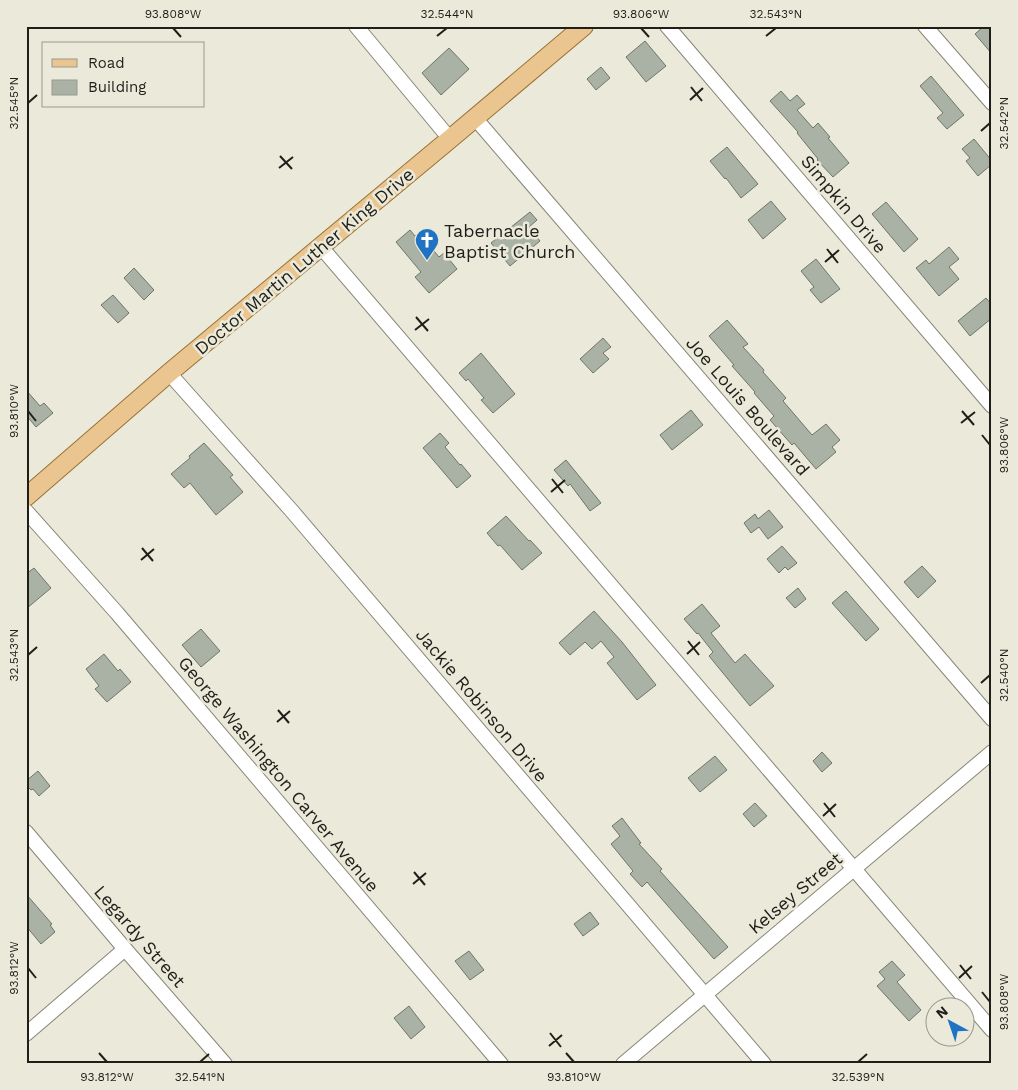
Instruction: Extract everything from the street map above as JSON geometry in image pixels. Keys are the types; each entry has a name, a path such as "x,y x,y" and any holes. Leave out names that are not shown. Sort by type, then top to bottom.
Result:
{"main road":[{"name":"Doctor Martin Luther King Drive","path":"26,497 169,373 584,26"}],"street":[{"path":"356,26 450,139"},
{"name":"Simpkin Drive","path":"667,26 992,406"},
{"path":"925,26 992,103"},
{"name":"Joe Louis Boulevard","path":"475,118 992,719"},
{"path":"320,247 992,1030"},
{"name":"Jackie Robinson Drive","path":"169,373 291,510 764,1064"},
{"name":"George Washington Carver Avenue","path":"26,511 124,621 501,1064"},
{"name":"Kelsey Street","path":"623,1064 992,752"},
{"name":"Legardy Street","path":"26,832 225,1064"},
{"path":"26,1034 125,949"}],"building":[{"path":"984,26 992,26 992,54 975,34"},
{"path":"645,41 666,66 646,82 626,57"},
{"path":"449,48 469,69 441,95 422,73"},
{"path":"601,67 610,78 596,90 587,79"},
{"path":"931,76 964,115 947,129 937,118 943,113 920,86"},
{"path":"781,91 790,101 797,95 805,104 797,110 813,128 818,123 849,163 833,177 817,160 798,132 770,101"},
{"path":"974,139 992,161 992,164 978,176 966,161 970,158 962,149"},
{"path":"727,147 758,184 741,198 710,161"},
{"path":"771,201 786,219 763,239 748,220"},
{"path":"886,202 918,239 904,252 872,214"},
{"path":"530,212 537,220 529,227 540,241 510,266 491,243"},
{"path":"410,230 415,236 419,233 439,257 444,253 457,269 429,293 415,277 421,272 396,242"},
{"path":"949,247 959,259 949,267 959,279 939,296 916,268 926,260 929,264"},
{"path":"816,259 840,289 821,303 810,290 814,287 801,271"},
{"path":"134,268 154,290 144,300 124,278"},
{"path":"113,295 129,313 118,323 101,305"},
{"path":"986,298 992,305 992,318 970,336 958,321"},
{"path":"727,320 748,344 743,347 786,398 783,401 812,435 826,424 840,440 832,447 836,452 816,469 794,443 792,445 770,420 774,416 709,336"},
{"path":"603,338 611,347 603,353 609,359 593,373 580,359"},
{"path":"481,353 515,394 493,413 481,400 484,398 468,379 466,381 459,373"},
{"path":"26,390 40,406 44,403 53,413 36,427 26,415"},
{"path":"691,410 703,425 672,450 660,435"},
{"path":"440,433 449,443 445,447 471,476 457,488 423,448"},
{"path":"204,443 233,475 230,477 243,492 216,515 190,483 184,488 171,474"},
{"path":"566,460 601,503 590,511 570,484 568,486 554,470"},
{"path":"769,510 783,527 768,539 759,527 751,533 744,523 755,514 758,519"},
{"path":"506,516 542,553 522,570 487,533"},
{"path":"782,546 797,563 788,570 785,567 779,573 767,559"},
{"path":"922,566 936,581 918,598 904,582"},
{"path":"34,568 51,588 26,609 26,574"},
{"path":"798,588 806,599 795,608 786,598"},
{"path":"846,591 879,629 866,641 832,603"},
{"path":"702,604 720,626 711,633 735,663 745,654 774,686 750,706 709,656 713,652 684,619"},
{"path":"594,611 622,642 656,685 637,700 607,663 614,657 601,641 592,649 585,642 570,655 559,643"},
{"path":"201,629 220,651 201,667 182,645"},
{"path":"104,654 118,671 120,669 131,682 107,702 95,689 99,686 86,669"},
{"path":"822,752 832,763 822,772 813,761"},
{"path":"715,756 727,770 700,792 688,778"},
{"path":"38,771 50,786 39,796 26,785 26,781"},
{"path":"755,803 767,816 754,827 743,814"},
{"path":"622,818 641,843 639,844 662,869 660,871 728,947 714,959 647,882 642,887 630,874 633,871 611,844 620,836 612,826"},
{"path":"26,894 52,924 50,925 55,932 41,944 26,926"},
{"path":"590,912 599,924 583,936 574,924"},
{"path":"469,951 484,970 470,980 455,961"},
{"path":"892,961 905,975 897,982 921,1010 909,1021 877,986 885,979 879,972"},
{"path":"409,1006 425,1027 411,1039 394,1018"}],"place":[{"name":"Tabernacle Baptist Church","path":"427,261"}]}
